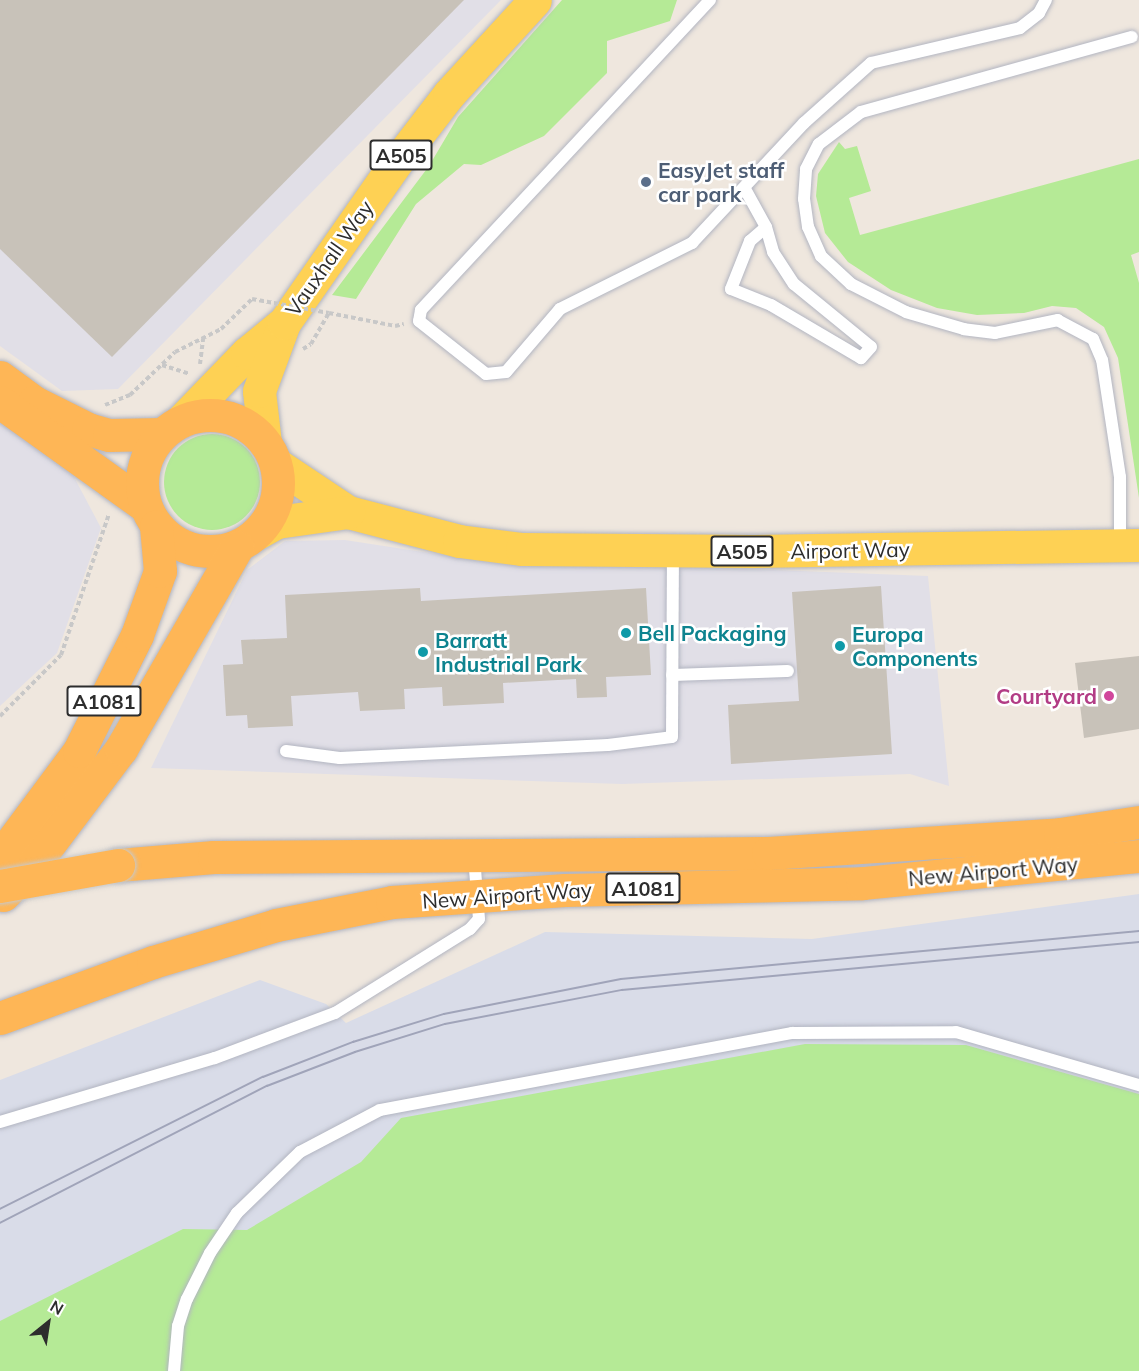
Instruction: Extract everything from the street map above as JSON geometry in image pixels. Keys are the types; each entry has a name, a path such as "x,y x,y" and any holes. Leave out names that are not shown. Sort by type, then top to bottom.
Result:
{"highway":[{"path":"0,377 33,402 88,429 109,435 171,428 199,415 236,420 270,454 276,501 247,540 215,552 193,550 172,541 150,515 55,449 0,402"},
{"path":"150,515 143,467 171,428"},
{"name":"A1081","path":"0,856 79,751 137,635 160,571 150,515"},
{"name":"A1081","path":"0,897 35,863 121,749 247,540"},
{"name":"New Airport Way","path":"0,886 118,865 214,857 856,849 1060,834 1139,822"},
{"name":"New Airport Way","path":"0,1018 153,962 276,925 392,902 565,890 863,883 1139,856"}],"main road":[{"name":"Vauxhall Way","path":"270,454 259,391 284,323 406,149 449,94 535,0"},
{"name":"Vauxhall Way","path":"171,428 247,354 284,323"},
{"name":"Airport Way","path":"270,454 348,512 459,541 522,549 673,552 1130,547"},
{"name":"Airport Way","path":"247,540 277,522 348,512"}],"lane":[{"path":"710,0 453,271 421,310 419,321 486,374 506,372 560,309 685,247 745,189 837,90 871,63 1020,28 1039,13 1046,0"},
{"path":"1130,547 1102,360 1093,339 1058,320 995,333 964,329 906,312 850,284 821,256 808,227 804,199 806,169 819,144 861,112 1132,37"},
{"path":"745,189 766,227 773,252 794,284 871,347 861,358 771,305 731,289 750,241 766,227"},
{"path":"286,751 340,758 608,744 672,737 673,552"},
{"path":"672,675 788,671"},
{"path":"0,1122 215,1058 335,1013 470,929 479,919 474,855"},
{"path":"174,1371 178,1326 187,1299 210,1253 237,1213 300,1152 380,1110 792,1034 956,1032 1139,1085"}],"path":[{"path":"116,404 176,352 221,329 252,299 395,326 419,321"},
{"path":"311,344 329,314"},
{"path":"200,367 203,338"},
{"path":"162,365 199,376"},
{"path":"0,716 62,655 110,516"}],"shaded area":[{"path":"0,0 501,0 118,389 62,391 0,346"},
{"path":"0,422 73,475 101,528 57,653 0,706"},
{"name":"Barratt Industrial Park","path":"345,540 462,558 928,576 949,786 910,774 622,784 151,768 247,570 285,541"},
{"path":"1139,894 1139,1371 0,1371 0,1080 260,980 326,1004 346,1023 545,932 812,939"}],"green space":[{"path":"562,0 677,0 670,21 607,41 607,73 544,136 481,165 464,164 416,204 356,299 332,295 429,166 458,117"},
{"path":"839,142 845,149 857,146 871,191 849,198 860,235 1139,159 1139,252 1131,255 1139,283 1139,498 1118,358 1104,327 1076,308 1052,306 1024,313 977,315 937,308 891,290 848,262 825,233 816,196 818,174"},
{"path":"212,434 230,437 246,448 257,464 260,482 257,500 246,516 230,527 212,530 194,527 178,516 167,500 164,482 167,464 178,448 194,437"},
{"path":"805,1044 966,1045 1139,1094 1139,1371 0,1371 0,1321 183,1229 247,1230 361,1162 401,1118"}],"building":[{"path":"0,0 464,0 112,357 0,249"},
{"name":"Europa Components","path":"881,586 892,754 731,764 728,705 799,701 792,592"},
{"name":"Barratt Industrial Park","path":"420,588 421,601 646,588 651,675 606,677 607,697 577,698 576,679 503,683 504,703 443,706 442,687 404,689 405,709 360,711 358,692 291,696 293,726 248,728 247,715 226,716 223,665 243,664 241,640 287,638 285,595"},
{"name":"Courtyard","path":"1139,656 1139,729 1084,738 1075,663"}],"tram line":[{"path":"0,1209 263,1077 353,1042 444,1014 621,979 1139,931"},
{"path":"0,1223 267,1086 355,1052 445,1024 622,990 1139,942"}],"place":[{"name":"EasyJet staff car park","path":"646,182"},
{"name":"Bell Packaging","path":"626,633"},
{"name":"Europa Components","path":"840,646"},
{"name":"Barratt Industrial Park","path":"423,652"},
{"name":"Courtyard","path":"1109,696"}]}
